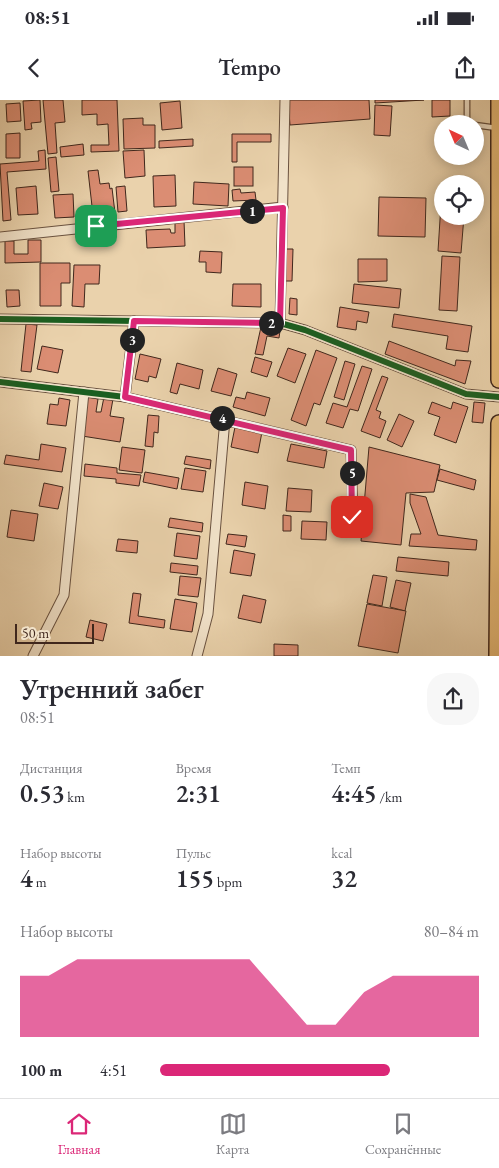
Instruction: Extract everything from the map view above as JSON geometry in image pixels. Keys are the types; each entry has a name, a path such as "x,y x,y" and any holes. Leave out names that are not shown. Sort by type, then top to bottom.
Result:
{"main road":[{"path":"499,100 499,380"},
{"path":"497,656 499,423"}],"street":[{"path":"280,323 285,100"},
{"path":"0,237 283,208"},
{"path":"0,319 280,323 305,330 466,394 499,396"},
{"path":"125,397 134,321"},
{"path":"0,382 125,397 351,450 352,517"},
{"path":"33,656 64,595 84,392"},
{"path":"197,656 208,614 225,419"}],"lane":[{"path":"467,100 467,115"},
{"path":"484,126 498,128"}],"building":[{"path":"40,100 41,122 31,123 32,129 25,130 23,101"},
{"path":"43,100 63,100 65,122 55,123 57,153 48,154"},
{"path":"82,100 117,100 119,151 91,152 91,145 109,145 108,124 97,125 97,114 82,115"},
{"path":"288,100 369,100 370,119 290,125"},
{"path":"375,100 424,100 375,103"},
{"path":"432,100 450,100 450,115 434,115 432,117"},
{"path":"180,101 182,128 162,130 160,103"},
{"path":"20,103 21,121 7,122 6,104"},
{"path":"375,105 392,106 390,136 374,135"},
{"path":"143,118 143,125 155,125 155,148 124,149 123,119"},
{"path":"20,133 20,158 6,158 6,134"},
{"path":"232,134 271,134 271,142 237,142 237,162 232,162"},
{"path":"193,139 193,146 159,148 159,141"},
{"path":"83,144 84,155 61,157 60,147"},
{"path":"45,150 46,169 7,172 11,220 3,221 0,164 39,161 38,151"},
{"path":"144,150 145,176 125,178 123,151"},
{"path":"56,157 59,191 51,192 48,158"},
{"path":"234,167 253,167 253,186 234,186"},
{"path":"98,170 100,184 109,183 110,189 112,188 115,213 93,215 88,171"},
{"path":"175,175 176,206 154,207 153,176"},
{"path":"194,182 229,184 228,206 193,204"},
{"path":"36,186 38,214 18,215 16,188"},
{"path":"125,186 127,211 118,212 116,187"},
{"path":"240,189 241,193 255,192 256,200 233,201 232,190"},
{"path":"73,194 74,217 55,218 53,195"},
{"path":"379,197 426,198 425,237 378,236"},
{"path":"184,221 185,246 147,248 146,230 170,229 171,233 175,233 175,222"},
{"path":"440,225 463,225 461,253 438,251"},
{"path":"28,240 41,240 41,262 5,263 5,241 14,241 14,254 28,254"},
{"path":"285,249 293,249 292,281 285,281"},
{"path":"200,251 222,252 221,273 206,272 206,262 199,262"},
{"path":"442,256 460,257 457,311 439,310"},
{"path":"358,259 387,259 387,281 358,282"},
{"path":"40,263 70,263 70,283 61,283 61,306 40,306"},
{"path":"74,265 100,265 99,284 85,284 84,307 72,306"},
{"path":"233,284 261,284 261,307 232,306"},
{"path":"354,284 401,289 399,308 352,303"},
{"path":"6,290 19,290 20,306 7,307"},
{"path":"290,298 297,299 297,315 289,314"},
{"path":"340,307 369,312 367,323 357,321 356,330 337,327"},
{"path":"394,314 472,326 468,352 446,349 448,336 392,327"},
{"path":"26,324 37,325 31,372 21,371"},
{"path":"261,327 280,331 279,338 267,336 263,355 255,354"},
{"path":"389,341 455,366 456,360 471,361 465,384 385,354"},
{"path":"42,346 63,350 58,373 37,369"},
{"path":"288,348 306,354 295,383 277,376"},
{"path":"316,350 337,358 320,405 314,403 306,426 291,420"},
{"path":"140,354 161,359 156,378 149,376 148,382 135,379"},
{"path":"255,357 272,362 267,377 251,372"},
{"path":"345,361 355,364 344,400 334,397"},
{"path":"177,363 203,370 199,389 180,384 177,394 170,392"},
{"path":"362,366 372,369 358,411 350,409 343,428 326,423 333,403 347,407"},
{"path":"218,368 237,374 231,396 211,391"},
{"path":"382,376 388,378 376,410 381,412 379,418 386,421 380,438 361,431"},
{"path":"247,392 270,398 265,416 233,407 236,397 245,399"},
{"path":"88,397 98,399 96,412 101,412 104,397 113,399 110,416 124,418 120,442 82,436"},
{"path":"59,398 70,400 66,426 47,424 50,404 58,405"},
{"path":"432,402 451,409 453,402 468,407 456,443 434,435 440,417 428,413"},
{"path":"474,402 485,403 483,423 472,422"},
{"path":"399,414 414,421 402,447 387,440"},
{"path":"148,415 159,416 158,433 154,432 153,447 145,446"},
{"path":"235,427 262,432 258,453 231,447"},
{"path":"41,444 66,448 62,472 4,464 6,455 39,460"},
{"path":"291,444 327,451 324,468 287,461"},
{"path":"122,447 145,450 142,473 119,470"},
{"path":"369,447 440,465 434,492 406,493 401,545 361,541"},
{"path":"186,456 211,460 210,469 184,464"},
{"path":"85,464 117,468 117,473 141,475 139,486 116,483 116,479 84,476"},
{"path":"185,468 206,471 203,492 181,489"},
{"path":"440,469 476,480 474,490 437,480"},
{"path":"145,472 179,478 177,489 143,482"},
{"path":"245,482 268,486 265,509 242,505"},
{"path":"44,483 63,487 58,509 39,506"},
{"path":"288,488 312,490 311,512 286,511"},
{"path":"410,494 426,497 438,535 477,540 476,550 409,546 411,534 421,534 410,503"},
{"path":"11,510 38,514 34,541 7,537"},
{"path":"283,515 291,516 291,531 283,531"},
{"path":"170,518 203,523 202,532 168,527"},
{"path":"302,521 327,522 326,540 301,539"},
{"path":"177,533 200,536 197,559 174,556"},
{"path":"228,534 247,536 245,547 226,544"},
{"path":"118,539 138,541 137,553 116,551"},
{"path":"234,550 255,554 251,576 230,573"},
{"path":"398,557 449,562 448,576 396,571"},
{"path":"171,563 198,566 197,575 170,572"},
{"path":"373,575 387,577 382,606 367,603"},
{"path":"180,576 201,578 198,597 178,595"},
{"path":"396,580 411,583 405,611 390,607"},
{"path":"133,593 141,594 138,616 165,620 164,628 129,623"},
{"path":"243,595 266,600 261,623 238,618"},
{"path":"175,599 197,603 192,632 170,629"},
{"path":"367,604 406,611 398,653 358,646"},
{"path":"90,620 107,624 103,641 86,637"},
{"path":"274,644 298,645 298,656 274,656"}],"cycle path":[{"path":"0,319 280,323 305,330 466,394 499,397"},
{"path":"0,382 125,397 351,450 353,517"}],"route":[{"path":"96,226 283,208 280,323 134,321 125,397 351,450 352,517"}]}
